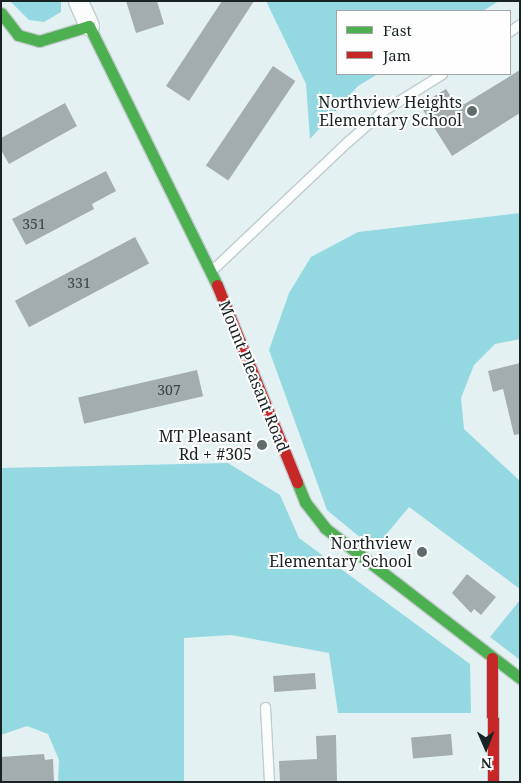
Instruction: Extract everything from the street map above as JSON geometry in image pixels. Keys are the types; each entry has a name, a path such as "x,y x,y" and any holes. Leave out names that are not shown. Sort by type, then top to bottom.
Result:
{"street":[{"name":"Mount Pleasant Road","path":"78,1 212,271 305,502 325,528 520,678"},
{"path":"1,13 18,35 39,41 89,26"},
{"path":"492,658 492,782"}],"lane":[{"path":"212,271 347,142 384,110 440,75"},
{"path":"265,707 269,782"}],"shaded area":[{"path":"10,1 61,1 61,12 44,22 29,20"},
{"path":"266,1 499,1 485,10 336,10 336,75 376,75 358,86 310,139 306,84"},
{"path":"520,213 520,339 495,344 474,365 461,398 464,429 520,481 520,589 409,507 374,549 327,510 269,350 289,293 311,257 358,232"},
{"path":"228,463 280,495 299,538 470,664 471,713 338,713 329,653 231,635 184,638 184,782 58,782 59,760 48,734 27,726 1,735 1,468"},
{"path":"520,600 520,660 490,637"}],"building":[{"path":"126,1 157,1 164,24 136,33"},
{"path":"222,1 254,1 189,101 166,86"},
{"path":"273,66 295,81 228,181 206,165"},
{"name":"Northview Heights Elementary School","path":"520,70 520,113 452,156 420,105 446,89 458,108"},
{"path":"65,103 77,126 9,164 1,150 1,138"},
{"path":"106,171 116,191 92,204 94,209 26,245 12,219"},
{"path":"135,237 149,263 29,327 15,301"},
{"path":"520,363 520,434 514,435 503,389 493,392 488,371"},
{"path":"197,370 203,396 84,424 78,397"},
{"path":"467,574 496,597 481,615 474,609 471,613 452,593"},
{"path":"315,673 316,689 274,692 273,676"},
{"path":"451,734 453,755 413,758 411,737"},
{"path":"336,735 337,782 280,782 279,761 317,759 316,736"},
{"path":"44,754 45,760 53,759 54,782 1,782 1,757"}],"traffic: fast":[{"path":"1,13 18,35 39,41 89,26 217,285"},
{"path":"297,482 305,502 325,528 520,678"}],"traffic: jam":[{"path":"217,285 297,482"},
{"path":"492,658 493,782"}],"place":[{"name":"Northview Heights Elementary School","path":"472,111"},
{"name":"MT Pleasant Rd + #305","path":"262,445"},
{"name":"Northview Elementary School","path":"422,552"}]}
